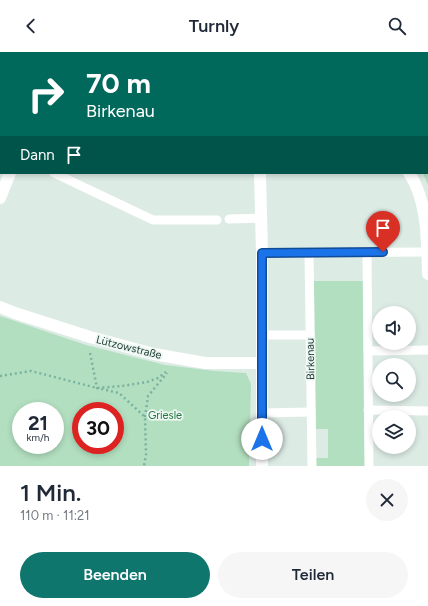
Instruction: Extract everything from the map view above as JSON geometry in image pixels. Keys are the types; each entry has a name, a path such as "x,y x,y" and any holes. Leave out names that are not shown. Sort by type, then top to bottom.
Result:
{"street":[{"path":"0,198 10,174"},
{"path":"260,174 263,335 262,466"},
{"path":"410,174 416,181 422,198 426,220 428,274"},
{"name":"Lützowstraße","path":"0,306 15,313 90,337 154,354 205,363 262,363"}],"lane":[{"path":"56,174 153,220 217,220"},
{"path":"229,219 262,218"},
{"path":"367,252 369,466"},
{"path":"262,253 427,252"},
{"name":"Birkenau","path":"309,253 312,466"},
{"path":"263,335 310,335"},
{"path":"368,351 428,350"},
{"path":"368,410 428,411"},
{"path":"262,413 311,412"}],"path":[{"path":"90,337 88,342 97,388"},
{"path":"97,388 147,382 158,378 169,369 148,396 145,417 146,455 144,466"},
{"path":"0,376 32,371 119,394 145,417"}],"green space":[{"path":"423,174 428,174 428,185"},
{"path":"314,281 363,281 365,466 316,466 316,458 328,458 328,429 315,429"},
{"name":"Griesle","path":"0,316 86,345 165,365 246,373 251,384 249,466 0,466"}],"route":[{"path":"262,439 262,253 383,252"}]}
